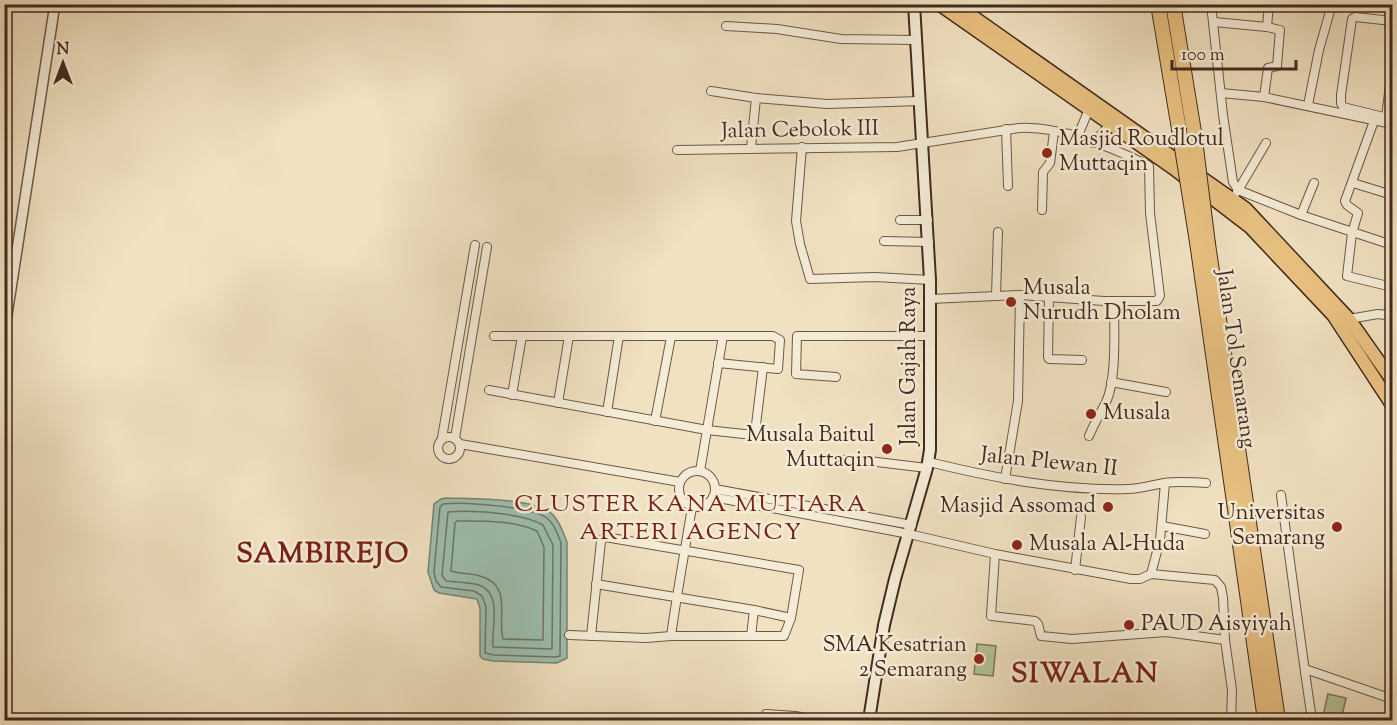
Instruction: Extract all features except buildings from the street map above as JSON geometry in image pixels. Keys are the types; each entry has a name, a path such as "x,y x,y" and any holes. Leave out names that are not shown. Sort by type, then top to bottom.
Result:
{"highway":[{"name":"Jalan Tol Semarang","path":"1158,4 1179,129 1203,243 1278,720"},
{"name":"Jalan Tol Semarang","path":"1173,4 1194,132 1203,243 1265,720"}],"main road":[{"name":"Jalan Gajah Raya","path":"869,720 884,625 928,465 929,242 914,4"},
{"path":"939,4 1173,168 1251,227 1334,315 1392,405"},
{"path":"955,4 1235,194 1246,209 1349,319 1392,380"}],"street":[{"path":"4,334 55,4"},
{"path":"1211,4 1235,194"},
{"path":"1267,27 1269,4"},
{"path":"1308,105 1319,50 1332,4"},
{"path":"1392,21 1355,17 1352,19 1341,95 1343,108 1389,118 1392,68"},
{"path":"1214,22 1280,30 1277,66 1267,69 1264,97"},
{"path":"726,26 777,29 841,39 916,40"},
{"path":"711,91 756,98 827,104 920,101"},
{"path":"1221,93 1264,97 1392,124"},
{"path":"752,148 756,98"},
{"path":"1077,138 1089,109"},
{"path":"1374,121 1345,201 1358,213 1352,233 1347,276 1392,287"},
{"path":"1093,142 1111,124"},
{"name":"Jalan Cebolok III","path":"677,150 802,147 888,148 1006,129 1035,128 1093,142 1137,159 1149,168 1150,213 1160,297 1156,302 1114,301"},
{"path":"1006,129 1008,186"},
{"path":"1042,210 1043,172 1050,163 1054,132"},
{"path":"1235,194 1266,143"},
{"path":"802,147 796,221 810,279 875,277 930,280"},
{"path":"1301,215 1314,183"},
{"path":"1353,183 1392,195"},
{"path":"1235,194 1392,245"},
{"path":"900,220 928,220"},
{"path":"996,296 998,232"},
{"path":"884,241 929,242"},
{"path":"475,245 442,438 437,448 439,454 445,458 452,458 458,454 458,441 487,247"},
{"path":"1005,479 1019,390 1020,295"},
{"path":"930,300 1020,295 1114,301 1111,382 1106,402 1089,436"},
{"path":"1049,296 1049,359 1082,360"},
{"path":"1349,319 1385,315 1392,307"},
{"path":"494,336 723,336 780,339 778,369 718,363"},
{"path":"512,394 522,336"},
{"path":"558,403 569,336"},
{"path":"607,412 619,336"},
{"path":"700,471 723,336"},
{"path":"836,377 796,374 797,336 930,336"},
{"path":"655,421 671,337"},
{"path":"489,390 707,430 753,435 755,434 763,367"},
{"path":"1111,382 1166,392"},
{"path":"442,438 449,436 458,441 680,482"},
{"name":"Jalan Plewan II","path":"828,460 928,465 1005,479 1089,489 1134,489 1165,483 1206,483"},
{"path":"700,471 710,477 714,493 705,506 692,507 683,502 680,497 680,482 688,474 700,471"},
{"path":"1150,574 1162,526 1165,483"},
{"path":"714,493 862,514 995,555 1075,570 1131,579 1140,579 1150,574 1215,580 1219,583 1223,598 1232,690 1231,720"},
{"path":"714,493 860,525 911,529"},
{"path":"1281,495 1312,720"},
{"path":"671,636 692,507"},
{"path":"860,525 862,514"},
{"path":"1075,570 1082,517"},
{"path":"1162,526 1205,534"},
{"path":"569,635 591,636 646,638 784,636 791,618 799,570 605,537 601,541 591,636"},
{"path":"995,555 991,616 1035,621 1041,636 1072,639 1166,632 1226,640"},
{"path":"596,584 791,618"},
{"path":"750,636 754,610"},
{"path":"1307,671 1392,699"},
{"path":"765,720 766,714 817,720"}],"shaded area":[{"path":"977,644 996,646 993,676 974,674"},
{"path":"1328,694 1346,698 1341,720 1322,720"}],"water":[{"path":"403,4 402,12 337,5"},
{"path":"446,498 501,500 530,504 551,513 556,519 567,542 567,658 557,663 493,661 480,656 480,608 477,599 439,593 434,590 428,572 434,504"}],"place":[{"name":"Masjid Roudlotul Muttaqin","path":"1047,153"},
{"name":"Musala Nurudh Dholam","path":"1011,302"},
{"name":"Musala","path":"1091,414"},
{"name":"Musala Baitul Muttaqin","path":"887,449"},
{"name":"Masjid Assomad","path":"1108,507"},
{"name":"Universitas Semarang","path":"1337,527"},
{"name":"Musala Al-Huda","path":"1017,545"},
{"name":"PAUD Aisyiyah","path":"1129,625"},
{"name":"SMA Kesatrian 2 Semarang","path":"979,659"}],"district":[{"name":"CLUSTER KANA MUTIARA ARTERI AGENCY","path":"691,519"},
{"name":"SAMBIREJO","path":"323,555"},
{"name":"SIWALAN","path":"1085,675"}]}
